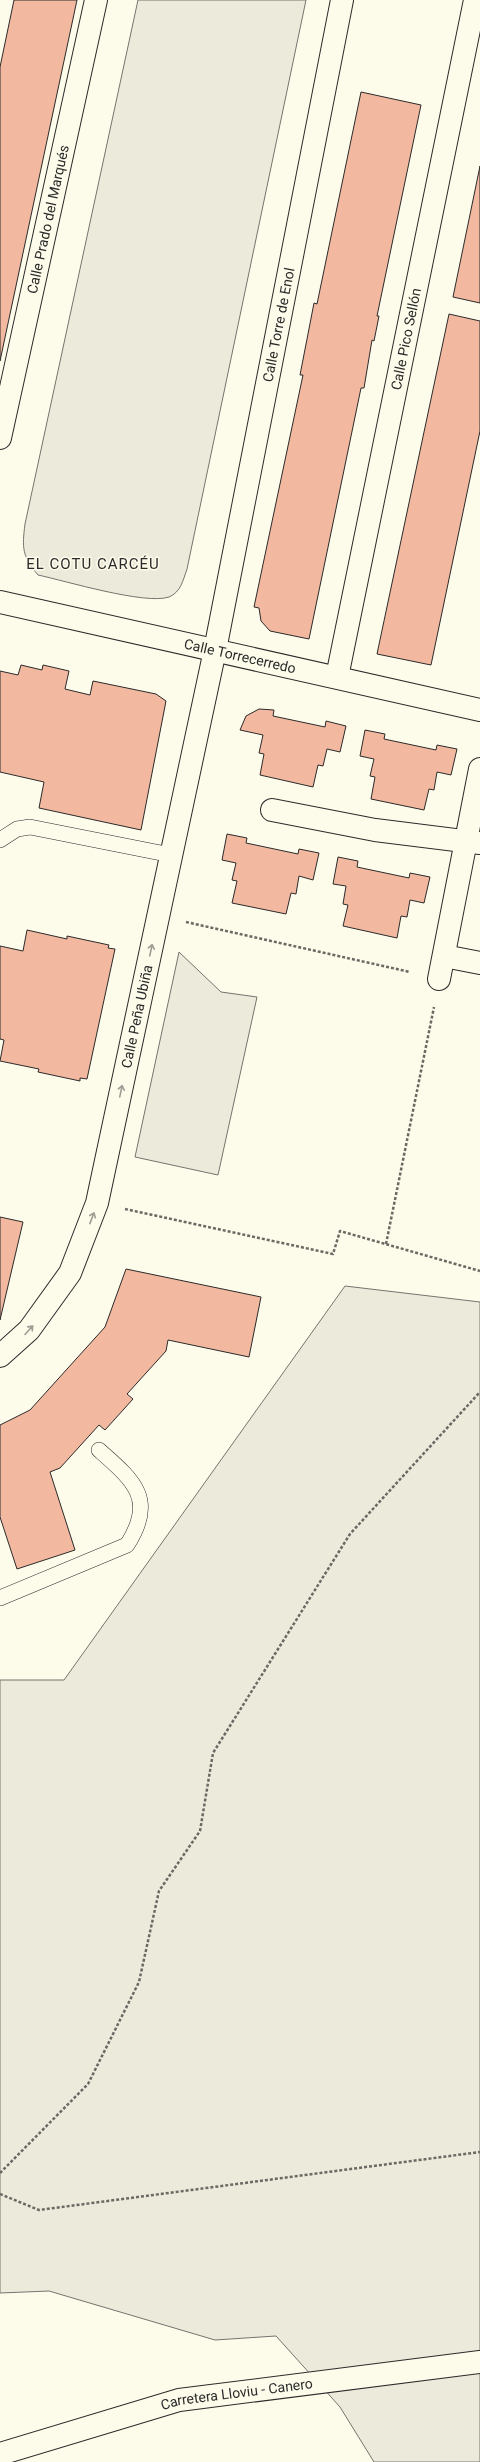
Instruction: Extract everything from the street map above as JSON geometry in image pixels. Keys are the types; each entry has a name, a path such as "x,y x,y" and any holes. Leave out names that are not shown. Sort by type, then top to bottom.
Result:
{"main road":[{"name":"Calle Prado del Marqués","path":"0,438 96,0"},
{"name":"Calle Torre de Enol","path":"214,650 342,0"},
{"name":"Calle Pico Sellón","path":"337,677 476,0"},
{"name":"Calle Torrecerredo","path":"0,602 480,710"},
{"name":"Calle Peña Ubiña","path":"0,1356 29,1330 70,1273 97,1203 159,916 214,650"},
{"path":"439,978 473,843 480,769"},
{"path":"272,810 375,830 473,843"},
{"path":"444,956 480,963"},
{"name":"Carretera Lloviu - Canero","path":"0,2454 179,2400 480,2362"}],"lane":[{"path":"0,840 17,829 30,827 171,855"},
{"path":"0,1598 127,1545 139,1521 140,1507 138,1491 131,1478 99,1450"}],"path":[{"path":"159,916 439,978 386,1244"},
{"path":"97,1203 333,1254 340,1230 480,1271"},
{"path":"0,2173 88,2084 139,1982 160,1891 200,1831 213,1753 350,1534 480,1392"},
{"path":"0,2194 39,2210 480,2152"}],"shaded area":[{"path":"138,0 306,0 187,569 179,589 169,597 158,599 124,595 38,575 26,557 24,551 25,524"},
{"path":"179,952 221,992 257,997 218,1175 135,1157"},
{"path":"345,1286 480,1302 480,2462 374,2462 340,2407 276,2336 215,2340 49,2291 0,2293 0,1680 64,1680"}],"building":[{"path":"14,0 77,0 0,361 0,67"},
{"path":"361,92 421,105 377,316 379,316 374,341 372,340 364,388 361,388 309,639 270,631 261,621 259,608 254,607 303,375 300,375 314,303 317,304"},
{"path":"480,166 480,303 453,297"},
{"path":"449,314 480,321 480,431 431,665 377,654"},
{"path":"21,665 42,670 43,665 69,671 65,689 90,695 93,681 156,694 166,701 141,830 39,808 44,782 0,772 0,671 18,675"},
{"path":"259,709 274,710 273,716 325,727 326,721 346,726 340,752 327,749 323,766 318,765 313,787 260,775 264,754 259,753 263,735 240,730 246,716"},
{"path":"365,730 385,734 384,739 436,750 437,745 457,749 451,775 437,772 434,790 429,789 424,810 371,799 375,777 370,776 374,759 360,756"},
{"path":"227,834 247,838 246,843 298,854 299,849 319,853 313,880 299,876 296,894 291,893 286,914 232,903 237,881 232,880 236,863 222,860"},
{"path":"338,857 358,861 357,867 409,878 410,873 430,877 424,903 410,900 407,917 401,916 397,938 343,926 348,905 343,904 346,886 333,884"},
{"path":"27,930 67,939 67,936 109,945 108,948 115,949 87,1079 80,1078 80,1081 38,1072 39,1069 0,1061 4,1040 0,1039 0,946 23,951"},
{"path":"0,1217 23,1222 0,1320"},
{"path":"126,1269 261,1297 249,1357 168,1340 166,1351 127,1394 133,1399 105,1430 99,1425 60,1468 50,1472 75,1550 17,1569 0,1517 0,1425 30,1410 105,1327"}],"district":[{"name":"EL COTU CARCÉU","path":"93,564"}]}
